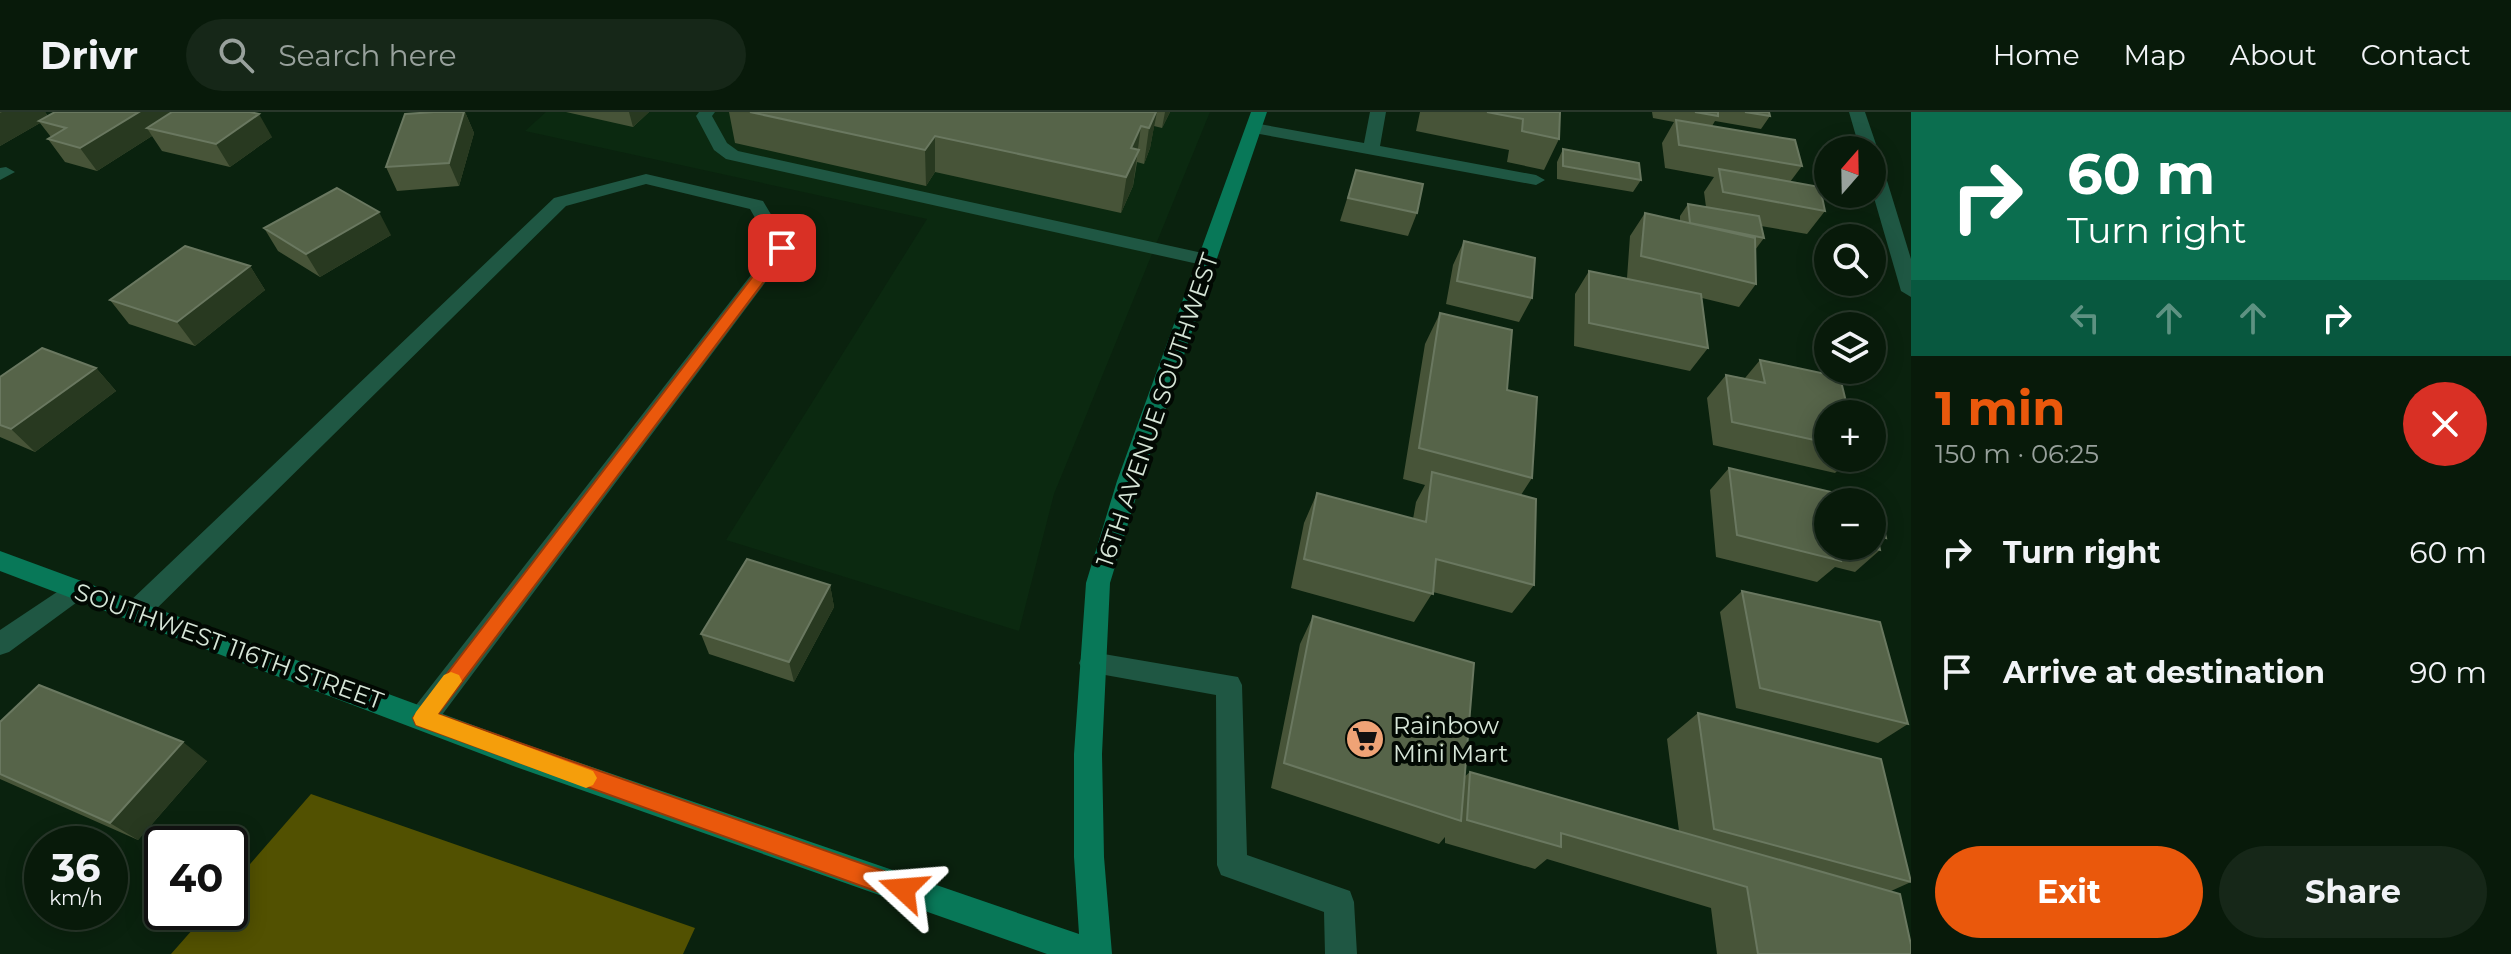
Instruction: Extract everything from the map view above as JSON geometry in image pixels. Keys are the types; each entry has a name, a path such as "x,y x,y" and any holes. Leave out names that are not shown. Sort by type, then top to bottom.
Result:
{"main road":[{"name":"16TH AVENUE SOUTHWEST","path":"1094,954 1088,754 1098,583 1129,481 1257,120"},
{"name":"SOUTHWEST 116TH STREET","path":"0,561 561,769 1094,954"}],"street":[{"path":"707,112 704,116 720,146 732,155 1207,260"},
{"path":"1371,149 1378,112"},
{"path":"1857,112 1865,136"},
{"path":"1257,120 1371,149 1536,180"},
{"path":"136,612 560,202 646,179 757,205 782,248 423,718"},
{"path":"1886,208 1911,291"},
{"path":"0,644 75,590"},
{"path":"1092,663 1229,685 1232,865 1339,902 1341,954"}],"shaded area":[{"path":"546,112 1210,112 1054,494 1019,631 726,540 927,219 525,131"},
{"path":"311,794 695,928 683,954 171,954 192,930 248,930 248,866"}],"building":[{"path":"55,112 139,112 80,148 48,139 66,128 39,121"},
{"path":"172,112 259,114 216,144 147,128"},
{"path":"464,112 449,163 386,167 405,114"},
{"path":"750,112 1156,112 1149,128 1141,126 1131,148 1139,150 1126,177 935,136 925,150"},
{"path":"1487,112 1560,112 1559,139 1522,131 1523,119"},
{"path":"1695,112 1718,112 1718,116"},
{"path":"1745,112 1769,112 1770,116"},
{"path":"1676,120 1795,140 1802,166 1679,145"},
{"path":"1563,149 1639,163 1641,180 1563,166"},
{"path":"1719,169 1814,186 1814,208 1824,208 1825,211 1723,192"},
{"path":"1356,170 1423,184 1417,213 1348,198"},
{"path":"337,188 379,212 306,254 264,228"},
{"path":"1688,204 1759,216 1764,238 1690,223"},
{"path":"1645,213 1755,238 1756,284 1641,256"},
{"path":"1464,241 1535,258 1532,298 1457,281"},
{"path":"185,246 250,266 177,322 110,300"},
{"path":"1589,271 1701,294 1708,348 1589,323"},
{"path":"1440,313 1512,330 1507,390 1537,397 1532,478 1419,448"},
{"path":"42,348 96,368 11,429 0,425 0,377"},
{"path":"1760,360 1814,371 1814,384 1842,384 1846,400 1814,400 1814,440 1732,422 1726,375 1765,383"},
{"path":"1729,468 1814,488 1814,554 1737,535"},
{"path":"1432,472 1536,499 1534,585 1436,559 1433,594 1304,559 1317,493 1426,522"},
{"path":"747,559 830,585 789,662 701,634"},
{"path":"1742,591 1880,622 1908,724 1760,688"},
{"name":"Rainbow Mini Mart","path":"1313,616 1474,663 1461,821 1284,763"},
{"path":"39,685 183,742 110,823 0,774 0,722"},
{"path":"1698,713 1881,759 1911,882 1714,829"},
{"path":"1470,772 1900,894 1911,954 1758,954 1747,887 1561,833 1561,847 1467,820"}],"slow traffic":[{"path":"451,681 423,718 586,778"}],"place":[{"name":"Rainbow Mini Mart","path":"1365,739"}],"route":[{"path":"782,248 423,718 516,754 903,889"}]}
